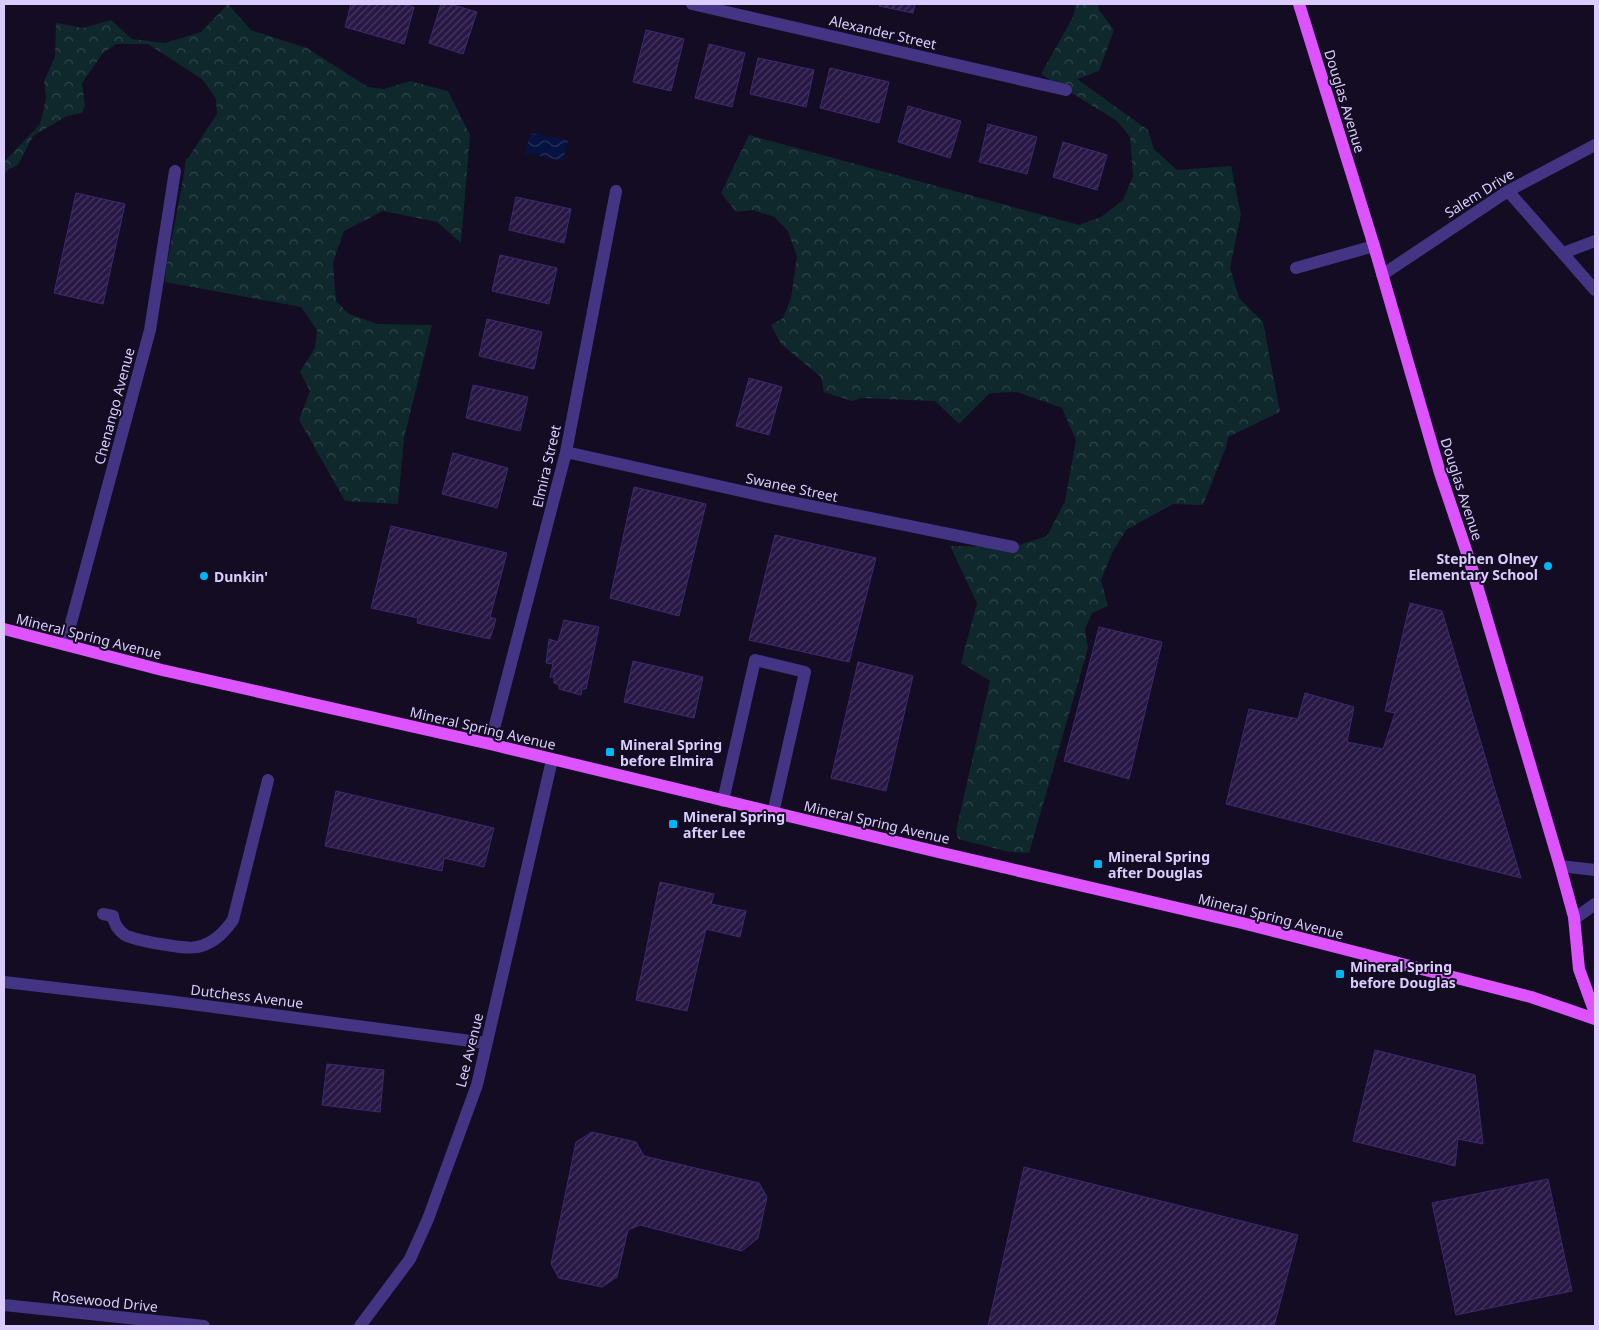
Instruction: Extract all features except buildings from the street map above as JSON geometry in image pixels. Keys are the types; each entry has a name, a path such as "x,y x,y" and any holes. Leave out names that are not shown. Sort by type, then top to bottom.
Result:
{"main road":[{"name":"Douglas Avenue","path":"1299,4 1374,246 1440,473 1470,562 1560,866 1574,919 1579,969 1595,1013"},
{"name":"Mineral Spring Avenue","path":"4,629 162,670 490,744 1351,950 1532,997 1595,1019"}],"street":[{"name":"Alexander Street","path":"692,4 1066,90"},
{"name":"Salem Drive","path":"1382,275 1508,191 1595,145"},
{"name":"Chenango Avenue","path":"65,645 150,330 175,171"},
{"name":"Elmira Street","path":"490,744 566,452 616,191"},
{"path":"1508,191 1595,290"},
{"path":"1562,252 1595,241"},
{"path":"1296,268 1374,246"},
{"name":"Swanee Street","path":"566,452 772,498 1013,547"},
{"path":"723,801 755,660 806,672 773,813"},
{"name":"Lee Avenue","path":"360,1326 410,1259 428,1219 477,1085 552,760"},
{"path":"103,914 113,916 114,923 127,936 185,948 198,947 214,941 233,920 268,780"},
{"path":"1560,866 1595,870"},
{"path":"1574,919 1595,904"},
{"name":"Dutchess Avenue","path":"4,982 486,1042"},
{"name":"Rosewood Drive","path":"4,1305 204,1326"}],"green space":[{"path":"228,4 251,30 307,48 368,87 384,89 410,81 448,91 470,135 461,243 437,222 383,211 344,231 333,262 336,301 349,314 377,324 432,325 404,438 398,504 345,501 299,420 310,391 300,372 315,348 317,330 301,307 165,282 186,159 217,114 216,99 203,80 148,44 116,44 103,53 82,83 85,105 82,113 67,116 33,136 18,165 9,169 4,174 4,162 40,124 46,99 44,81 55,57 56,23 83,28 111,20 132,39 165,43 201,32"},
{"path":"1075,4 1098,4 1099,10 1114,30 1099,71 1077,79 1148,130 1154,149 1177,170 1231,166 1241,214 1230,268 1239,298 1263,322 1280,412 1228,437 1226,447 1203,505 1173,504 1126,530 1113,551 1101,580 1108,606 1092,613 1085,629 1088,648 1029,853 1010,852 958,839 956,831 990,681 961,663 977,603 950,546 1013,547 1047,536 1065,501 1076,440 1062,408 1017,392 990,393 959,424 935,401 861,398 852,401 824,392 821,377 781,344 771,325 783,318 791,298 797,257 788,231 774,217 753,210 736,212 721,193 749,135 1079,225 1101,217 1123,200 1133,176 1130,137 1117,121 1041,74 1074,15"}],"water":[{"path":"530,133 568,140 563,161 525,153"}],"place":[{"name":"Stephen Olney Elementary School","path":"1548,566"},
{"name":"Dunkin'","path":"204,576"},
{"name":"Mineral Spring before Elmira","path":"610,752"},
{"name":"Mineral Spring after Lee","path":"673,824"},
{"name":"Mineral Spring after Douglas","path":"1098,864"},
{"name":"Mineral Spring before Douglas","path":"1340,974"}]}
